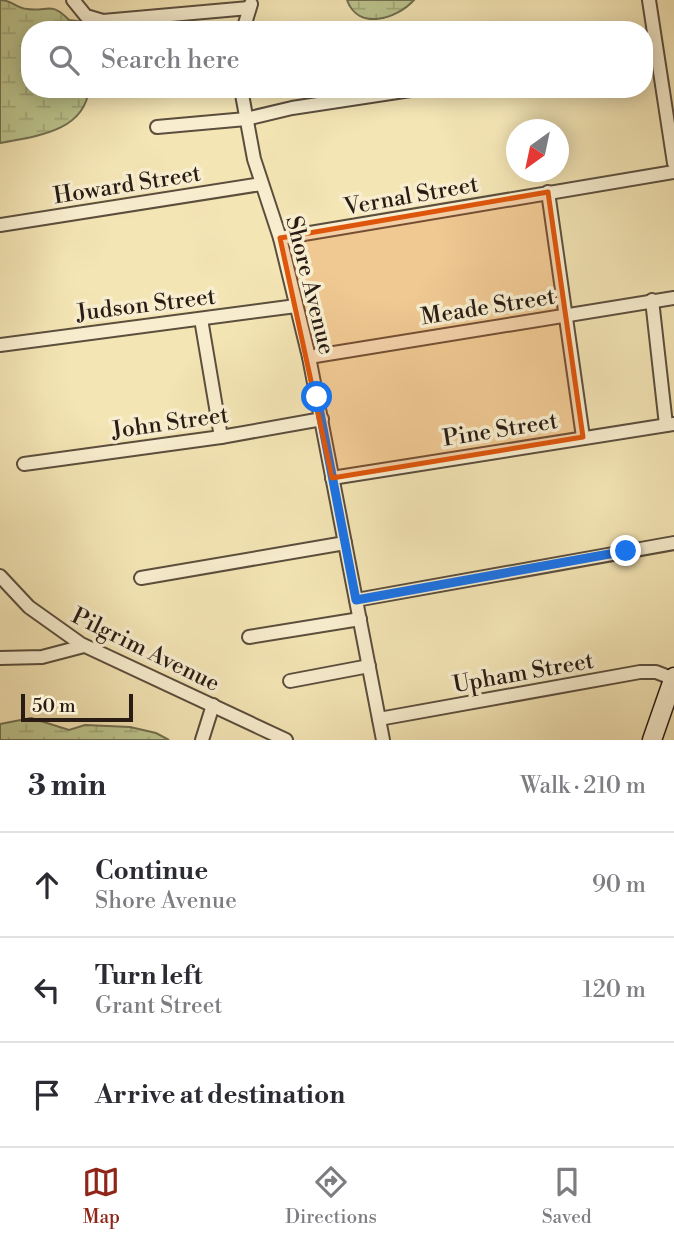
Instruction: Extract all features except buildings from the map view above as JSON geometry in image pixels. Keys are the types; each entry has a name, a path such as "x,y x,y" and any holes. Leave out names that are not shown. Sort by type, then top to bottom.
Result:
{"street":[{"path":"73,0 86,16 103,21 251,4 246,21"},
{"path":"649,0 650,21"},
{"path":"653,64 674,163"},
{"name":"Shore Avenue","path":"243,98 261,184 280,238 309,356 383,740"},
{"path":"157,127 246,118 358,98"},
{"name":"Vernal Street","path":"280,238 674,172"},
{"name":"Howard Street","path":"0,225 261,184"},
{"path":"548,192 568,315 583,437"},
{"name":"Meade Street","path":"309,356 674,298"},
{"path":"652,300 670,424"},
{"name":"Judson Street","path":"0,345 296,306"},
{"path":"201,319 221,437"},
{"name":"John Street","path":"24,464 221,437 322,419"},
{"name":"Pine Street","path":"332,478 670,424"},
{"path":"141,578 345,543"},
{"path":"356,600 674,543"},
{"name":"Pilgrim Avenue","path":"0,576 29,607 84,646 286,740"},
{"path":"249,637 360,619"},
{"path":"0,658 42,657 84,646"},
{"path":"290,681 369,666"},
{"name":"Upham Street","path":"379,719 640,672 656,671 674,678"},
{"path":"652,740 674,678"},
{"path":"202,740 212,705"}],"highlighted area":[{"path":"548,192 583,437 332,478 280,238"}],"green space":[{"path":"0,0 27,9 49,8 58,11 69,20 77,21 21,21 21,98 86,98 85,103 78,115 56,129 0,143"},
{"path":"347,0 414,0 388,17 369,19 352,10"},
{"path":"31,718 69,730 85,725 130,727 156,733 169,740 0,740 0,724"}],"route":[{"path":"317,397 356,600 626,551"}]}
